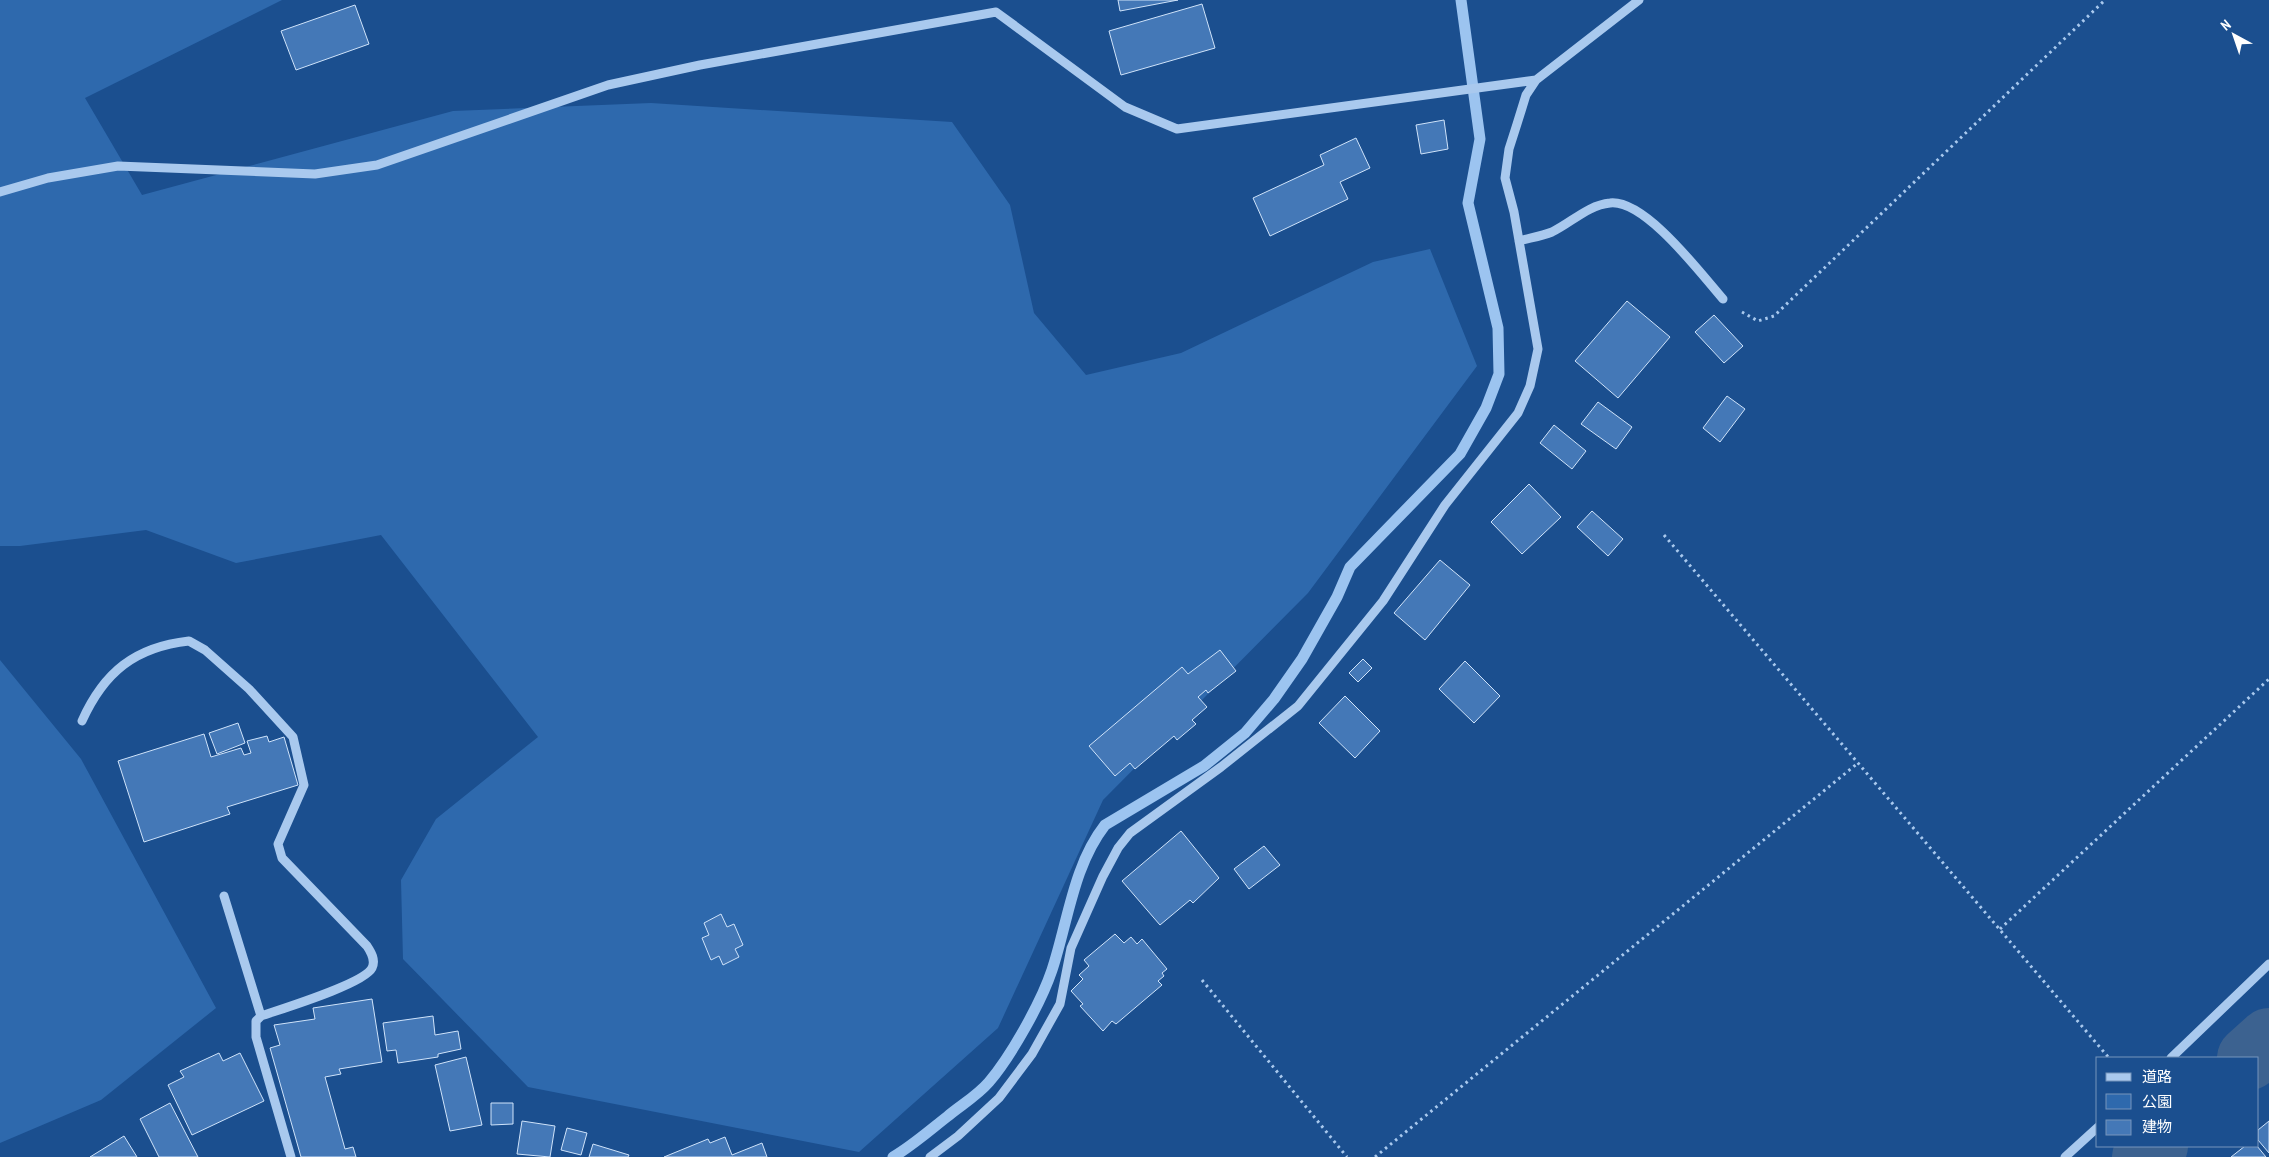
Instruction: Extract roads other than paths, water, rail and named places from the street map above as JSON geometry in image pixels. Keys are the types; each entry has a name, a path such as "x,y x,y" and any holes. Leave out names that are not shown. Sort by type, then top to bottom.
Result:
{"street":[{"path":"930,1157 958,1136 999,1098 1032,1054 1060,1004 1071,948 1102,876 1118,848 1130,833 1221,767 1298,706 1383,601 1445,505 1518,413 1530,386 1538,349 1519,241 1505,178 1509,149 1526,95 1536,80 1639,0"},
{"path":"0,192 48,178 118,166 315,174 377,166 608,85 700,65 996,12 1125,107 1177,129 1536,80"},
{"path":"1519,241 1551,232 1588,210 1610,202 1632,207 1648,217 1667,236 1723,299"},
{"path":"82,721 92,700 121,665 145,651 189,641 205,650 223,668 249,689 293,736 304,785 280,837 278,844 282,858 367,946 374,962 372,968 358,980 261,1016 256,1021 256,1037 291,1157"},
{"path":"224,896 261,1016"},
{"path":"2172,1057 2269,964"},
{"path":"2065,1157 2096,1129"}],"waterway":[{"path":"893,1157 979,1092 998,1071 1016,1044 1033,1013 1052,970 1072,895 1085,858 1105,825 1204,766 1245,733 1274,699 1302,659 1337,597 1350,567 1460,454 1486,408 1499,374 1498,328 1468,203 1480,139 1461,0"},
{"path":"2250,1057 2269,1040"},
{"path":"2144,1157 2155,1147"}]}
